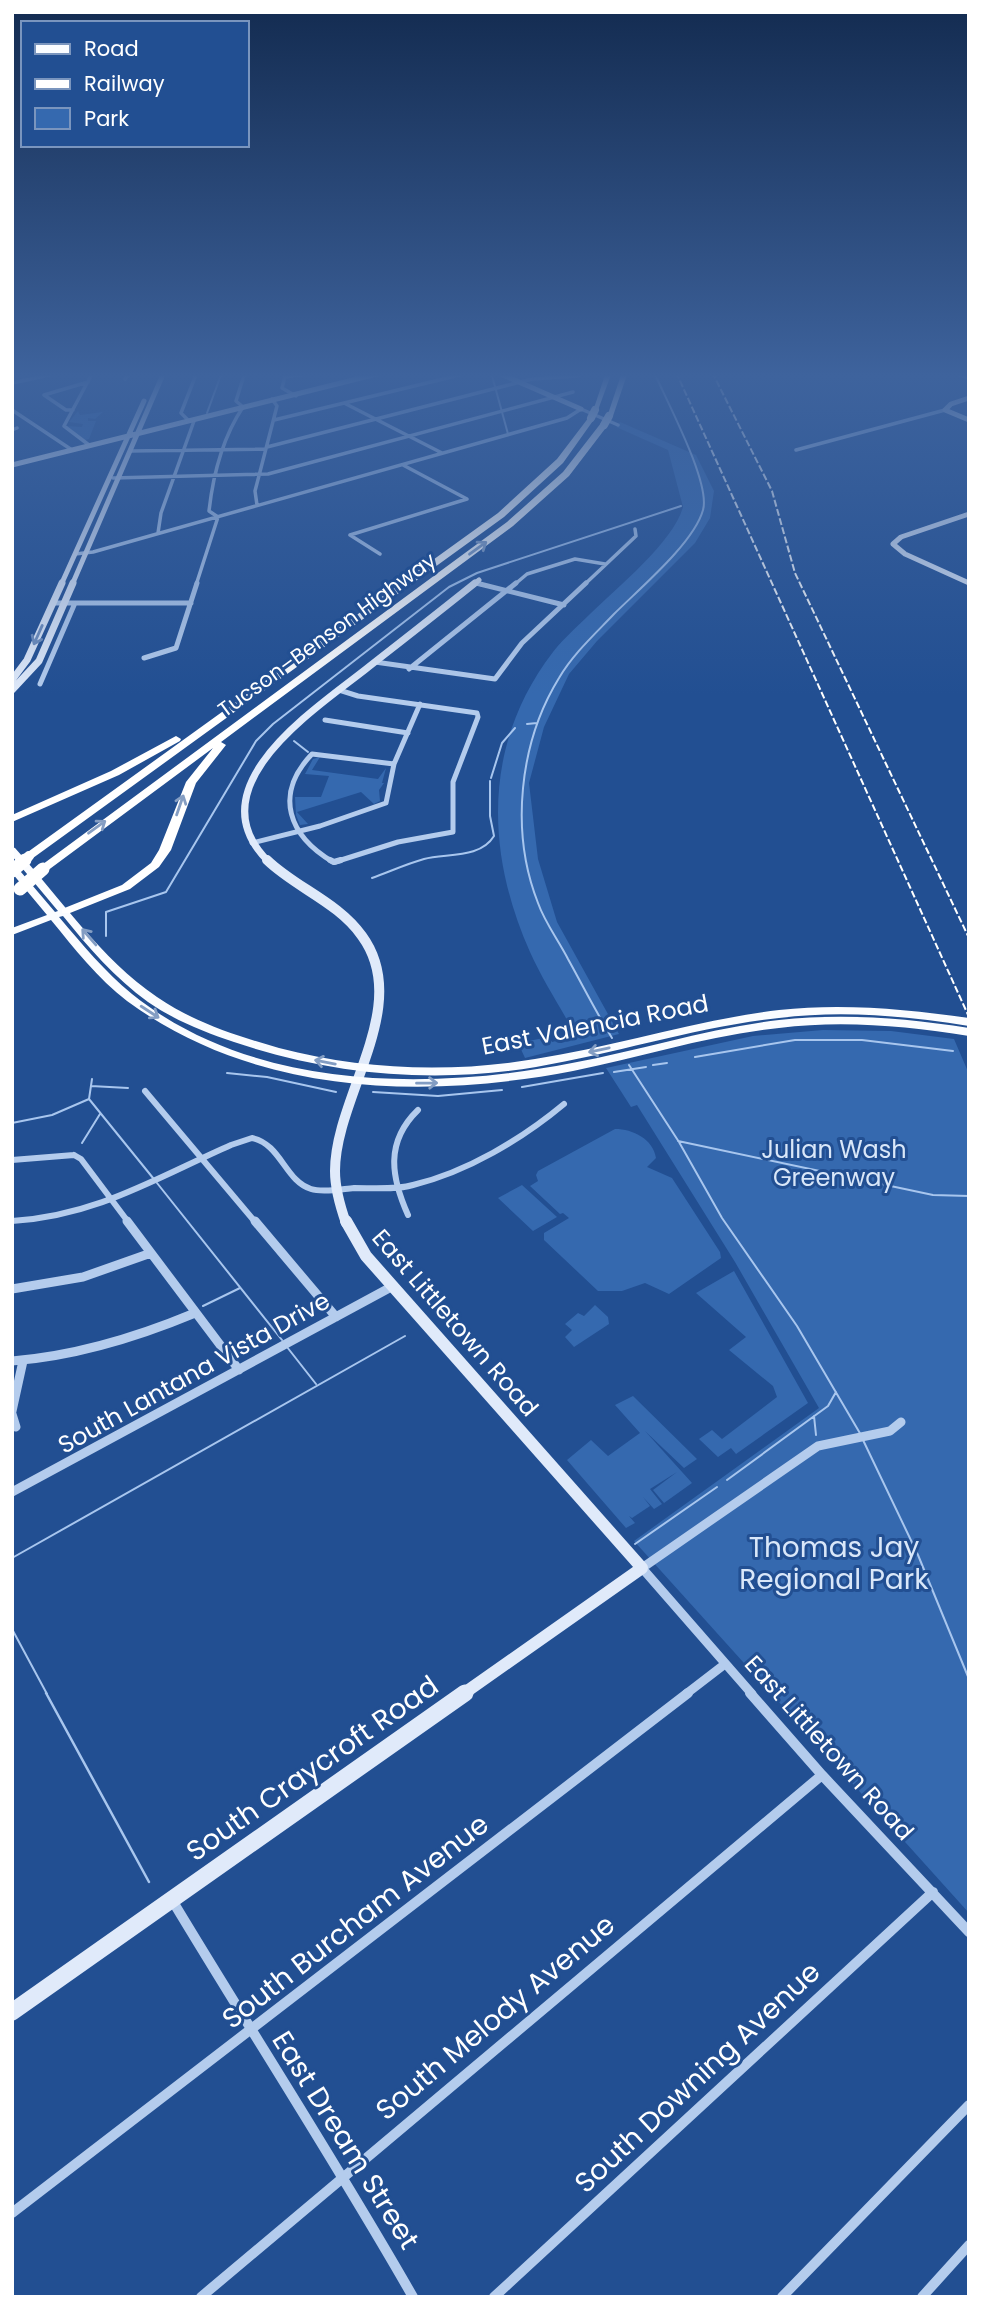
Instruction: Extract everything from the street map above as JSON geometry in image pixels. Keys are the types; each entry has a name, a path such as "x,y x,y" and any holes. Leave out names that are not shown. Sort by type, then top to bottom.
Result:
{"highway":[{"name":"Tucson–Benson Highway","path":"12,869 501,515 540,480"},
{"name":"Tucson–Benson Highway","path":"16,892 43,869 540,500 560,480"},
{"path":"66,911 121,890 150,870 165,850 187,788 209,756 233,734 373,625"},
{"path":"12,819 140,760 284,672"}],"main road":[{"name":"East Valencia Road","path":"12,850 132,982 175,1012 212,1030 267,1049 361,1074"},
{"name":"East Valencia Road","path":"12,869 114,983 148,1010 178,1028 225,1050 269,1064 361,1074 418,1084 508,1079 741,1030 798,1022 969,1022"},
{"path":"12,932 66,911"},
{"name":"East Valencia Road","path":"947,1023 969,1032"}],"street":[{"path":"12,680 27,660 107,480"},
{"path":"12,690 39,661 117,480"},
{"path":"158,534 161,513 173,480"},
{"path":"214,480 209,511 218,517"},
{"path":"257,505 254,495 258,480"},
{"path":"75,554 86,554 347,480"},
{"path":"380,554 349,535 467,499 432,480"},
{"path":"969,514 901,537 894,544 905,554 969,583"},
{"path":"144,659 176,648 218,517"},
{"path":"376,662 409,669 495,679 522,643 636,536 635,529"},
{"path":"409,669 527,574 575,559 605,564"},
{"path":"477,581 564,605"},
{"name":"East Littletown Road","path":"477,581 268,751 251,783 243,810 244,824 252,843 273,866 349,920 372,952 381,993 361,1074 337,1145 334,1175 335,1189 349,1231 393,1286 822,1775 969,1931"},
{"path":"53,603 191,603"},
{"path":"40,684 75,603"},
{"path":"339,691 477,713 478,717 453,782 453,832 398,842 334,862 306,842 297,831 288,811 289,795 312,754 394,764"},
{"path":"252,843 386,803 394,764 420,704"},
{"path":"325,720 408,733"},
{"path":"145,1090 336,1317"},
{"path":"12,1221 47,1220 113,1202 242,1141 260,1138 307,1188 411,1186 452,1170 501,1145 564,1104"},
{"path":"408,1214 396,1185 397,1144 410,1116 418,1110"},
{"path":"12,1160 75,1153 239,1370"},
{"path":"12,1289 86,1279 118,1269 151,1253"},
{"name":"South Lantana Vista Drive","path":"12,1492 393,1286"},
{"path":"12,1362 65,1357 107,1346 152,1332 195,1313"},
{"path":"16,1427 12,1412 23,1361"},
{"path":"642,1568 809,1451 828,1443 890,1431 901,1422"},
{"name":"South Craycroft Road","path":"12,2012 642,1568"},
{"name":"South Burcham Avenue","path":"12,2213 725,1664"},
{"name":"South Melody Avenue","path":"201,2297 822,1775"},
{"name":"South Downing Avenue","path":"494,2297 933,1892"},
{"name":"East Dream Street","path":"172,1900 250,2030 344,2176 413,2297"},
{"path":"782,2297 969,2105"},
{"path":"922,2297 969,2245"}],"green space":[{"path":"676,480 708,480 714,491 710,518 695,543 597,641 569,674 544,727 529,783 538,859 557,922 619,1034 525,1058 518,1043 549,1037 552,1042 576,1036 530,952 515,914 499,837 498,798 503,760 514,723 530,687 553,652 657,549 678,520 683,507"},
{"path":"320,757 312,770 378,779 386,768 384,783 379,790 380,801 374,804 361,792 297,812 308,824 300,825 296,815 295,797 321,797 329,776 305,774 313,759"},
{"path":"823,1030 891,1031 954,1039 969,1074 969,1913 634,1541 819,1408 735,1262 637,1105 631,1107 606,1068 753,1036"},
{"path":"615,1129 635,1133 651,1145 656,1158 647,1167 672,1178 720,1252 721,1258 669,1294 645,1283 622,1291 598,1291 544,1240 544,1233 569,1218 563,1213 560,1214 530,1186 538,1181 538,1171"},
{"path":"522,1185 557,1217 533,1231 498,1198"},
{"path":"734,1271 808,1403 736,1454 731,1448 718,1457 699,1439 712,1430 722,1439 777,1397 773,1386 729,1350 746,1337 696,1293"},
{"path":"595,1305 608,1317 609,1324 574,1347 565,1337 572,1330 565,1324 578,1313 584,1316"},
{"path":"633,1396 697,1459 684,1468 645,1431 692,1483 664,1503 653,1490 677,1472 650,1489 662,1504 654,1509 643,1497 650,1506 632,1518 629,1516 635,1523 626,1528 567,1460 591,1440 608,1456 640,1433 615,1405"}],"waterway":[{"path":"612,1038 548,925 529,876 522,818 527,759 545,703 565,669 592,637 677,551 698,523 704,497 700,480"},
{"path":"106,936 106,912 166,892 256,741 273,724 449,587 477,573 681,506"},
{"path":"527,724 537,723"},
{"path":"491,778 502,743 515,728"},
{"path":"294,741 308,752"},
{"path":"372,878 424,859 472,852 488,843 494,836 490,816 490,781"},
{"path":"695,1057 795,1040 862,1040 953,1051"},
{"path":"653,1065 667,1063"},
{"path":"629,1065 632,1069"},
{"path":"632,1069 646,1067"},
{"path":"614,1072 632,1069"},
{"path":"632,1069 678,1141"},
{"path":"227,1073 267,1077 336,1092"},
{"path":"522,1087 603,1073"},
{"path":"89,1099 92,1079"},
{"path":"91,1086 128,1088"},
{"path":"373,1092 438,1096 502,1090"},
{"path":"12,1123 52,1115 89,1099"},
{"path":"89,1099 153,1178"},
{"path":"82,1143 100,1114"},
{"path":"678,1141 933,1195 969,1196"},
{"path":"678,1141 722,1218 797,1326 836,1392"},
{"path":"157,1183 282,1340"},
{"path":"203,1306 240,1288"},
{"path":"12,1558 405,1336"},
{"path":"287,1347 316,1384"},
{"path":"814,1416 828,1406 836,1392"},
{"path":"836,1392 861,1435"},
{"path":"727,1480 814,1416"},
{"path":"814,1416 816,1435"},
{"path":"863,1440 918,1555 969,1679"},
{"path":"635,1544 717,1487"},
{"path":"12,1629 47,1694"},
{"path":"46,1693 149,1882"}],"railway":[{"path":"725,480 969,1017"},
{"path":"766,480 772,491 795,573 969,938"}],"park label":[{"name":"Julian Wash Greenway","path":"834,1164"},
{"name":"Thomas Jay Regional Park","path":"834,1563"}]}
